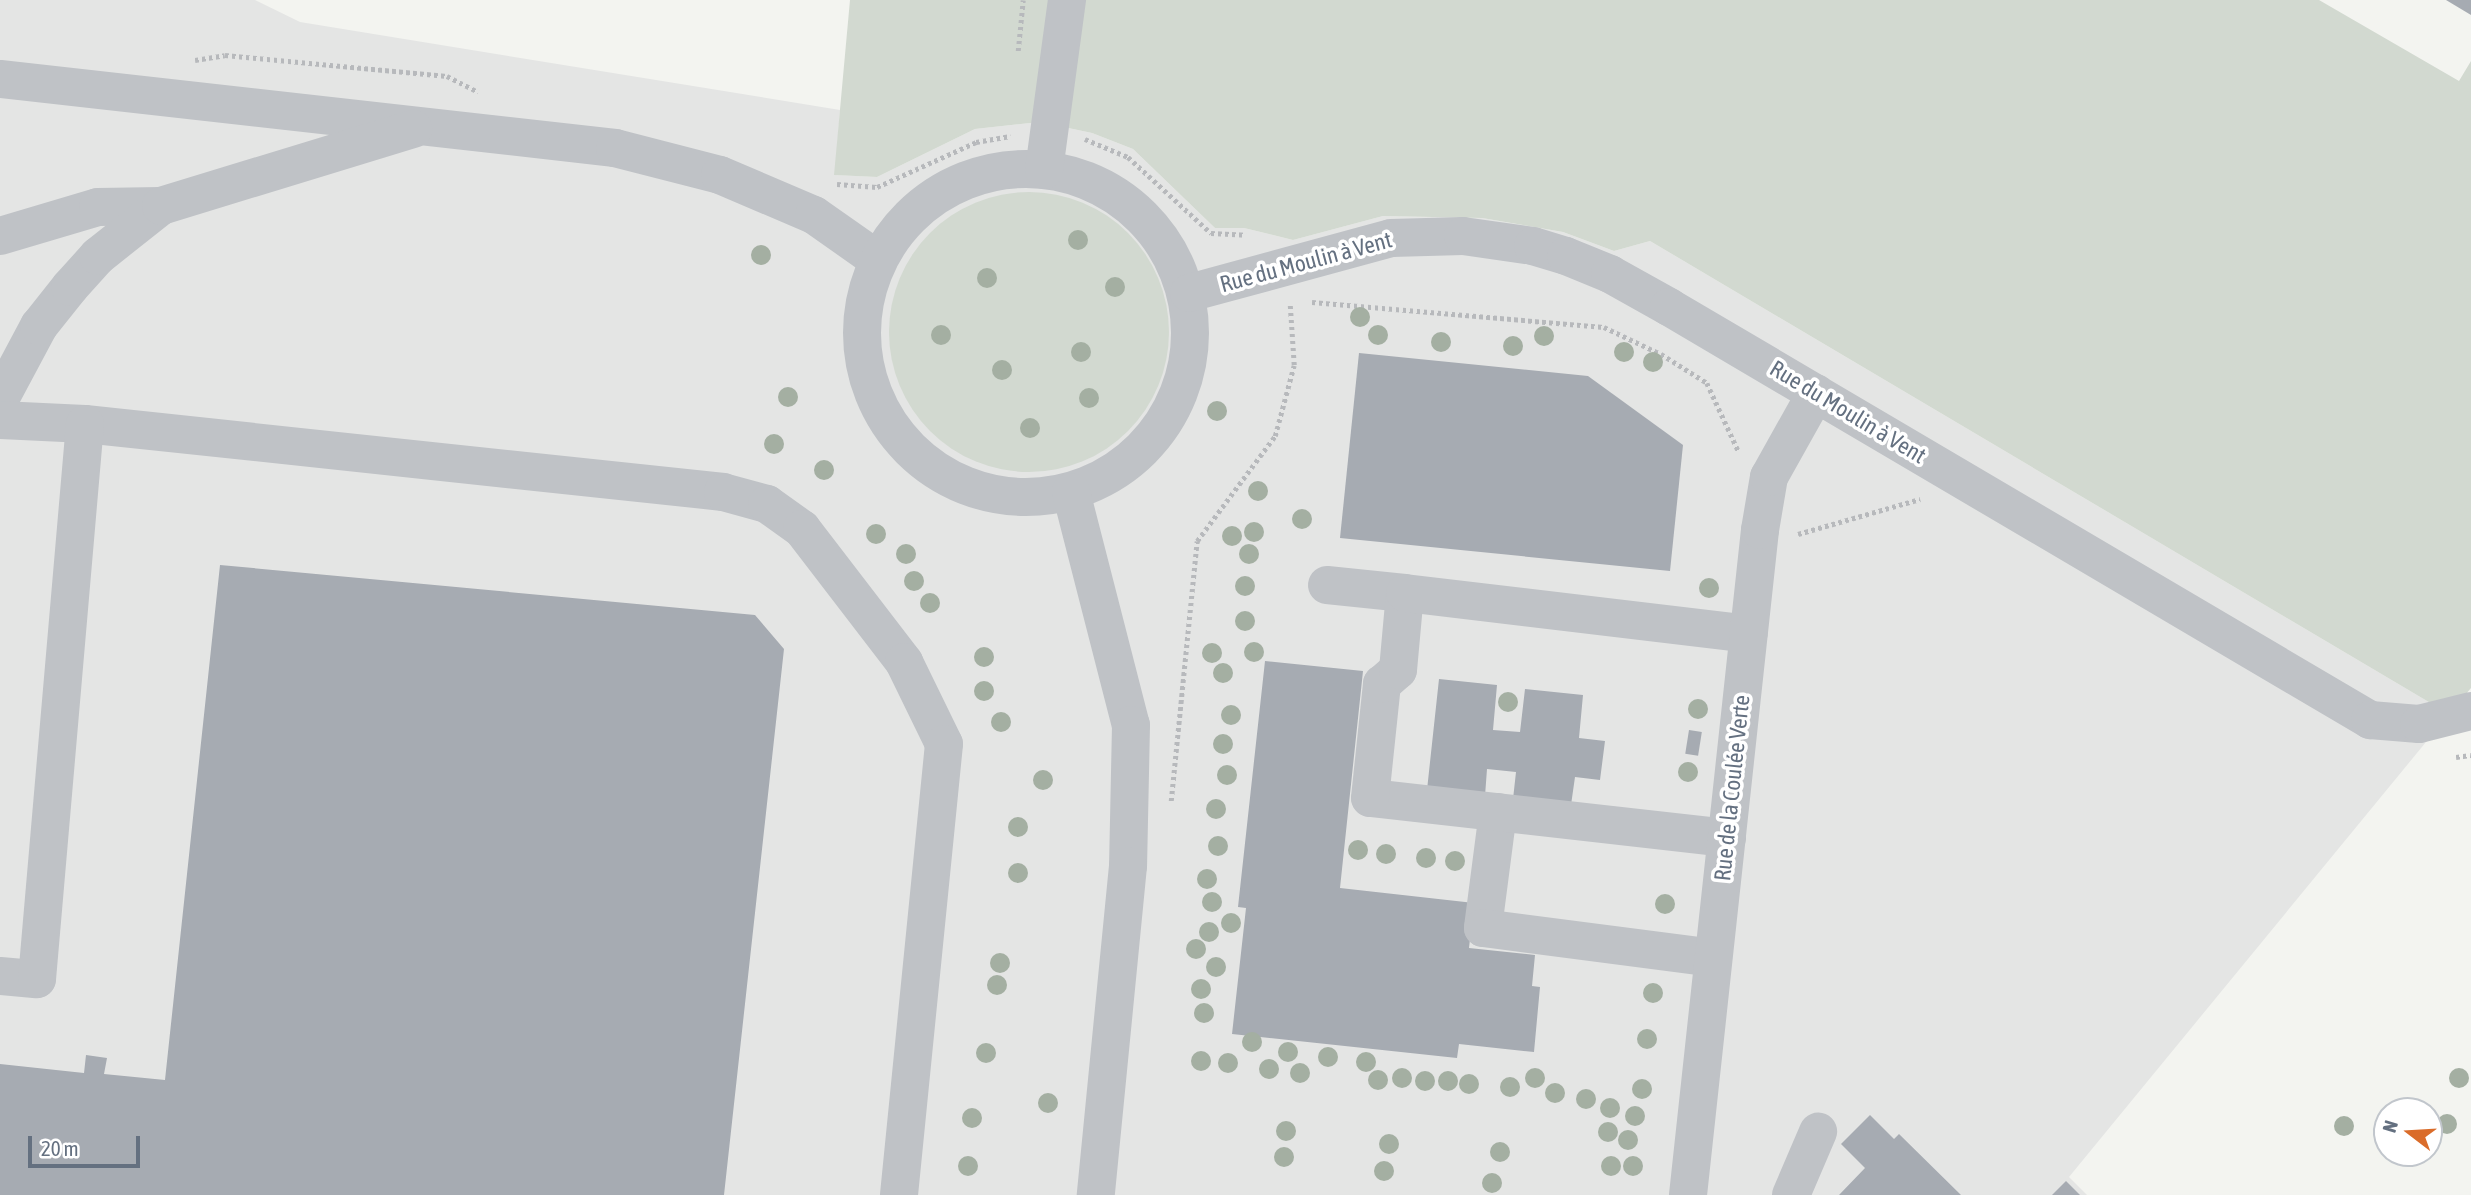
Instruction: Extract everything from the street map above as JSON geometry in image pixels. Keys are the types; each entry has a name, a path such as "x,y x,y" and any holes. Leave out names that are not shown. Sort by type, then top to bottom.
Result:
{"street":[{"path":"1044,170 1067,0"},
{"path":"0,79 429,124 615,148 720,175 814,215 878,260"},
{"path":"0,236 99,207 161,206 429,124"},
{"path":"1044,170 1089,181 1131,206 1164,242 1189,293 1191,338 1181,389 1156,435 1118,470 1071,492 1017,498 964,487 918,459 883,417 863,353 862,312 878,260 906,219 946,189 993,171 1044,170"},
{"path":"0,399 39,326 70,287 98,256 161,206"},
{"name":"Rue du Moulin à Vent","path":"1189,293 1391,238 1463,236 1533,246 1610,274 2370,720 2419,724 2471,711"},
{"name":"Rue de la Coulée Verte","path":"1688,1195 1749,634 1769,477 1816,393"},
{"path":"0,420 85,424 723,492 767,504 802,529 904,662 944,744 899,1195"},
{"path":"0,976 37,978 85,424"},
{"path":"1071,492 1131,725 1128,866 1096,1195"},
{"path":"1327,585 1749,634"},
{"path":"1405,593 1398,670 1382,684 1370,798 1727,838"},
{"path":"1497,812 1483,928 1713,958"},
{"path":"1791,1195 1818,1132"}],"shaded area":[{"path":"0,0 255,0 300,22 840,110 835,175 877,177 975,129 1040,122 1092,133 1133,149 1215,228 1244,228 1293,240 1383,216 1482,218 1563,232 1614,251 1650,241 2449,714 2069,1177 2087,1195 0,1195"},
{"path":"850,0 2319,0 2459,81 2471,61 2471,688 2449,714 1650,241 1614,251 1563,232 1482,218 1383,216 1293,240 1244,228 1215,228 1133,149 1092,133 1040,122 975,129 877,177 834,175"},
{"path":"1015,192 1043,192 1083,202 1095,208 1118,223 1138,243 1159,278 1167,305 1167,359 1159,386 1138,421 1118,441 1095,456 1070,466 1043,472 1015,472 975,462 963,456 940,441 920,421 905,398 895,373 889,346 889,318 899,278 905,266 920,243 940,223 963,208 988,198"}],"building":[{"path":"2446,0 2471,0 2471,15"},
{"path":"1359,353 1588,376 1683,445 1670,571 1340,538"},
{"path":"220,565 755,615 784,649 724,1195 0,1195 0,1064 84,1073 86,1055 107,1058 104,1074 165,1080"},
{"path":"1265,661 1363,671 1340,888 1474,903 1469,948 1535,955 1532,986 1540,987 1534,1052 1459,1044 1457,1058 1232,1034 1246,908 1238,907"},
{"path":"1439,679 1497,685 1493,730 1520,732 1525,689 1583,695 1579,738 1605,741 1600,780 1575,777 1571,805 1513,799 1516,772 1487,769 1485,796 1427,790"},
{"path":"1689,730 1702,732 1698,756 1685,754"},
{"path":"1870,1115 1894,1139 1899,1134 1961,1195 1839,1195 1865,1168 1841,1144"},
{"path":"2066,1181 2080,1195 2052,1195"}]}
